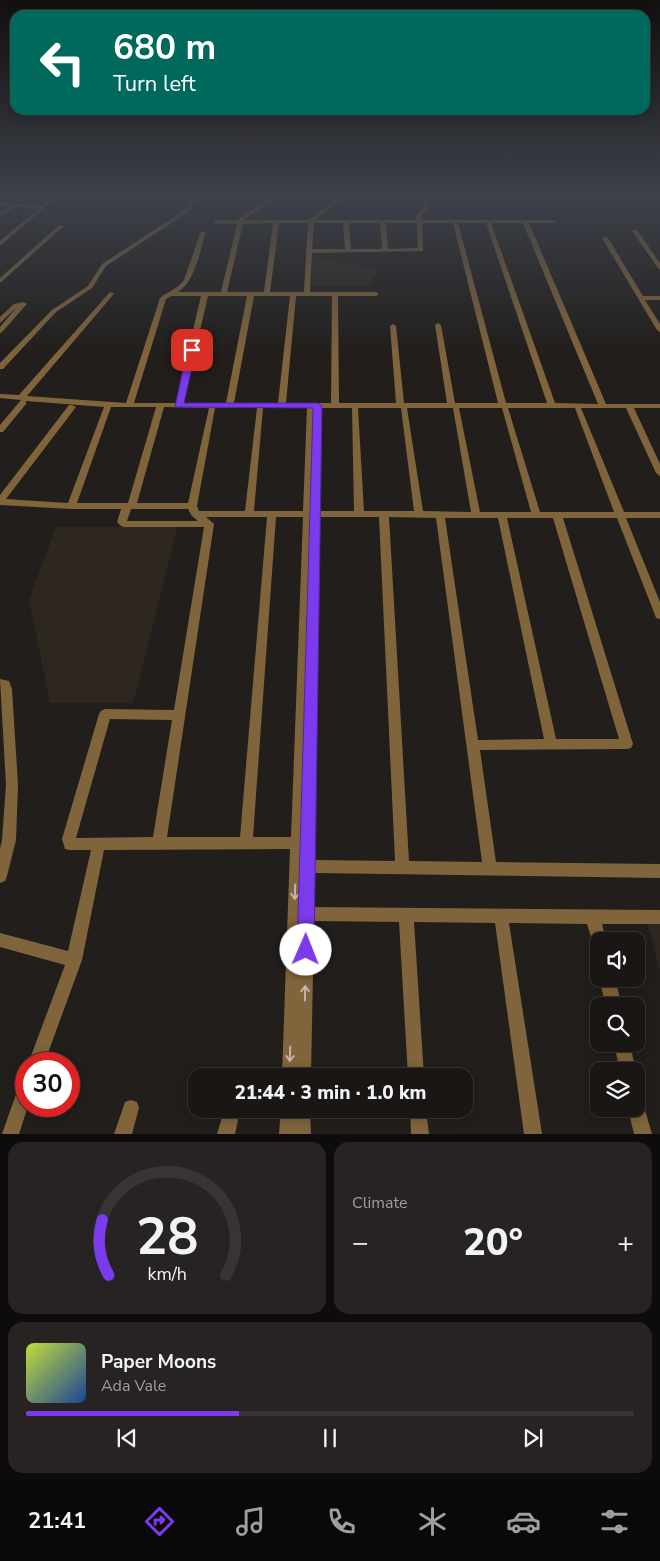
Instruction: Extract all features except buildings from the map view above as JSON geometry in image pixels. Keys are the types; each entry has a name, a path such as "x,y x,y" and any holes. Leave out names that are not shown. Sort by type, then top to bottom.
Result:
{"street":[{"path":"0,281 34,250"},
{"path":"0,367 54,311 90,287 104,265 127,250"},
{"path":"129,405 163,298 182,287 187,280 197,250"},
{"path":"224,293 234,250"},
{"path":"266,294 272,250"},
{"path":"307,294 309,251 385,250"},
{"path":"462,250 503,407 536,514"},
{"path":"498,250 552,406"},
{"path":"537,250 603,406"},
{"path":"612,250 660,330"},
{"path":"649,250 660,266"},
{"path":"230,405 251,293"},
{"path":"0,430 22,400 111,294"},
{"path":"168,294 376,294"},
{"path":"178,405 204,294"},
{"path":"282,406 294,294"},
{"path":"335,294 335,405"},
{"path":"642,298 660,298"},
{"path":"0,321 16,305 24,304 0,331"},
{"path":"438,325 476,514"},
{"path":"393,326 402,407 419,514"},
{"path":"0,398 107,408 260,409 335,405 657,408"},
{"path":"22,400 72,407 129,405 230,405 355,409 402,407"},
{"path":"0,502 72,407"},
{"path":"290,1068 302,866 314,407"},
{"path":"503,407 578,409 657,408"},
{"path":"71,506 107,408"},
{"path":"160,408 129,506 122,522 124,524 209,524"},
{"path":"194,510 212,409"},
{"path":"250,514 260,409"},
{"path":"355,409 359,514"},
{"path":"578,409 660,614"},
{"path":"630,409 660,473"},
{"path":"0,502 71,506 129,506 250,514 660,515"},
{"path":"194,510 209,524"},
{"path":"246,844 272,514"},
{"path":"303,1068 306,914 302,866 297,843 311,514"},
{"path":"384,514 402,867"},
{"path":"440,514 490,868"},
{"path":"502,514 552,745"},
{"path":"473,745 627,744 557,514"},
{"path":"159,844 209,524"},
{"path":"0,684 5,684 6,688 12,785 8,840 0,876"},
{"path":"178,715 105,714 69,839 70,844 297,843"},
{"path":"40,1052 74,960 99,844"},
{"path":"302,866 660,871"},
{"path":"306,914 660,918"},
{"path":"406,914 416,1068"},
{"path":"501,916 533,1134"},
{"path":"593,917 597,932"},
{"path":"0,940 74,960"},
{"path":"124,1134 131,1108"},
{"path":"10,1134 16,1117"},
{"path":"639,1117 643,1134"},
{"path":"288,1118 288,1134"},
{"path":"302,1118 302,1134"},
{"path":"419,1118 420,1134"}],"shaded area":[{"path":"313,256 378,270 369,287 311,286"},
{"path":"56,527 177,527 133,703 50,703 29,600"},
{"path":"647,923 660,923 660,971"}],"route":[{"path":"192,350 178,405 318,406 306,950"}]}
